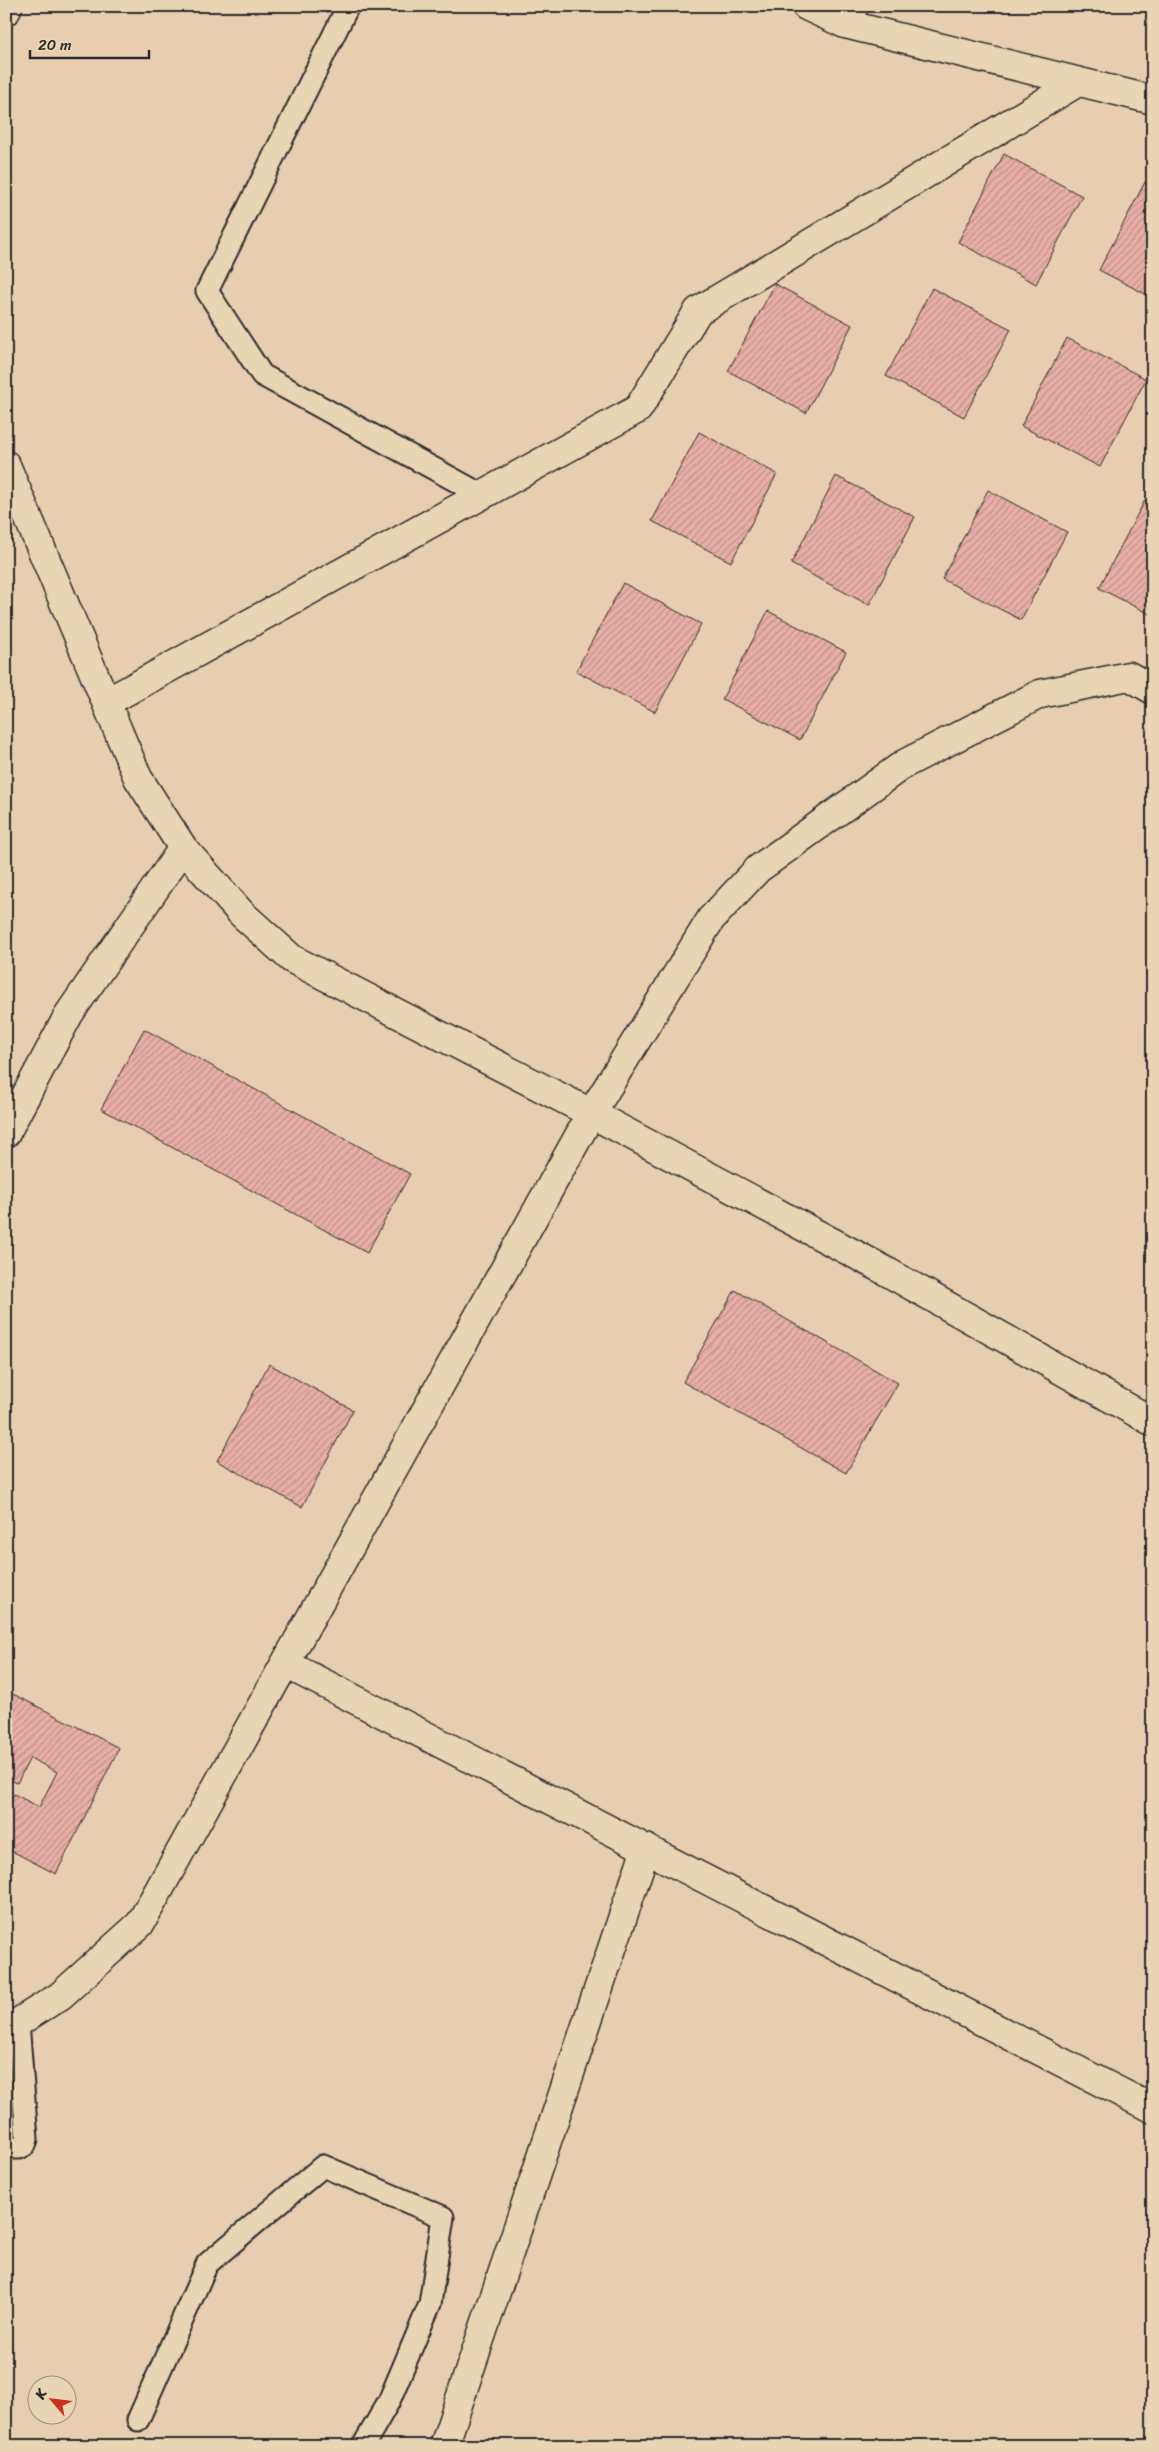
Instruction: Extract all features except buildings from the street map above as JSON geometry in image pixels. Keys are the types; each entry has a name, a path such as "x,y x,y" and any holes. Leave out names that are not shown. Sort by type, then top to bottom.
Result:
{"street":[{"path":"6,11 8,6"},
{"path":"806,6 849,15 1078,82 1153,100"},
{"path":"107,702 638,409 698,310 1078,82"},
{"path":"6,465 138,778 183,848 242,914 292,959 876,1265 1153,1422"},
{"path":"12,2026 60,1996 140,1924 591,1114 711,919 758,869 904,764 1040,694 1128,676 1153,690"},
{"path":"6,1133 69,1014 183,848"},
{"path":"286,1664 1153,2109"},
{"path":"444,2446 646,1848"}],"lane":[{"path":"348,6 207,291 262,375 482,495"},
{"path":"6,2148 19,2148 25,2145 27,2139 12,2026"},
{"path":"138,2420 207,2264 323,2166 443,2217 430,2304 389,2400 363,2446"}]}
